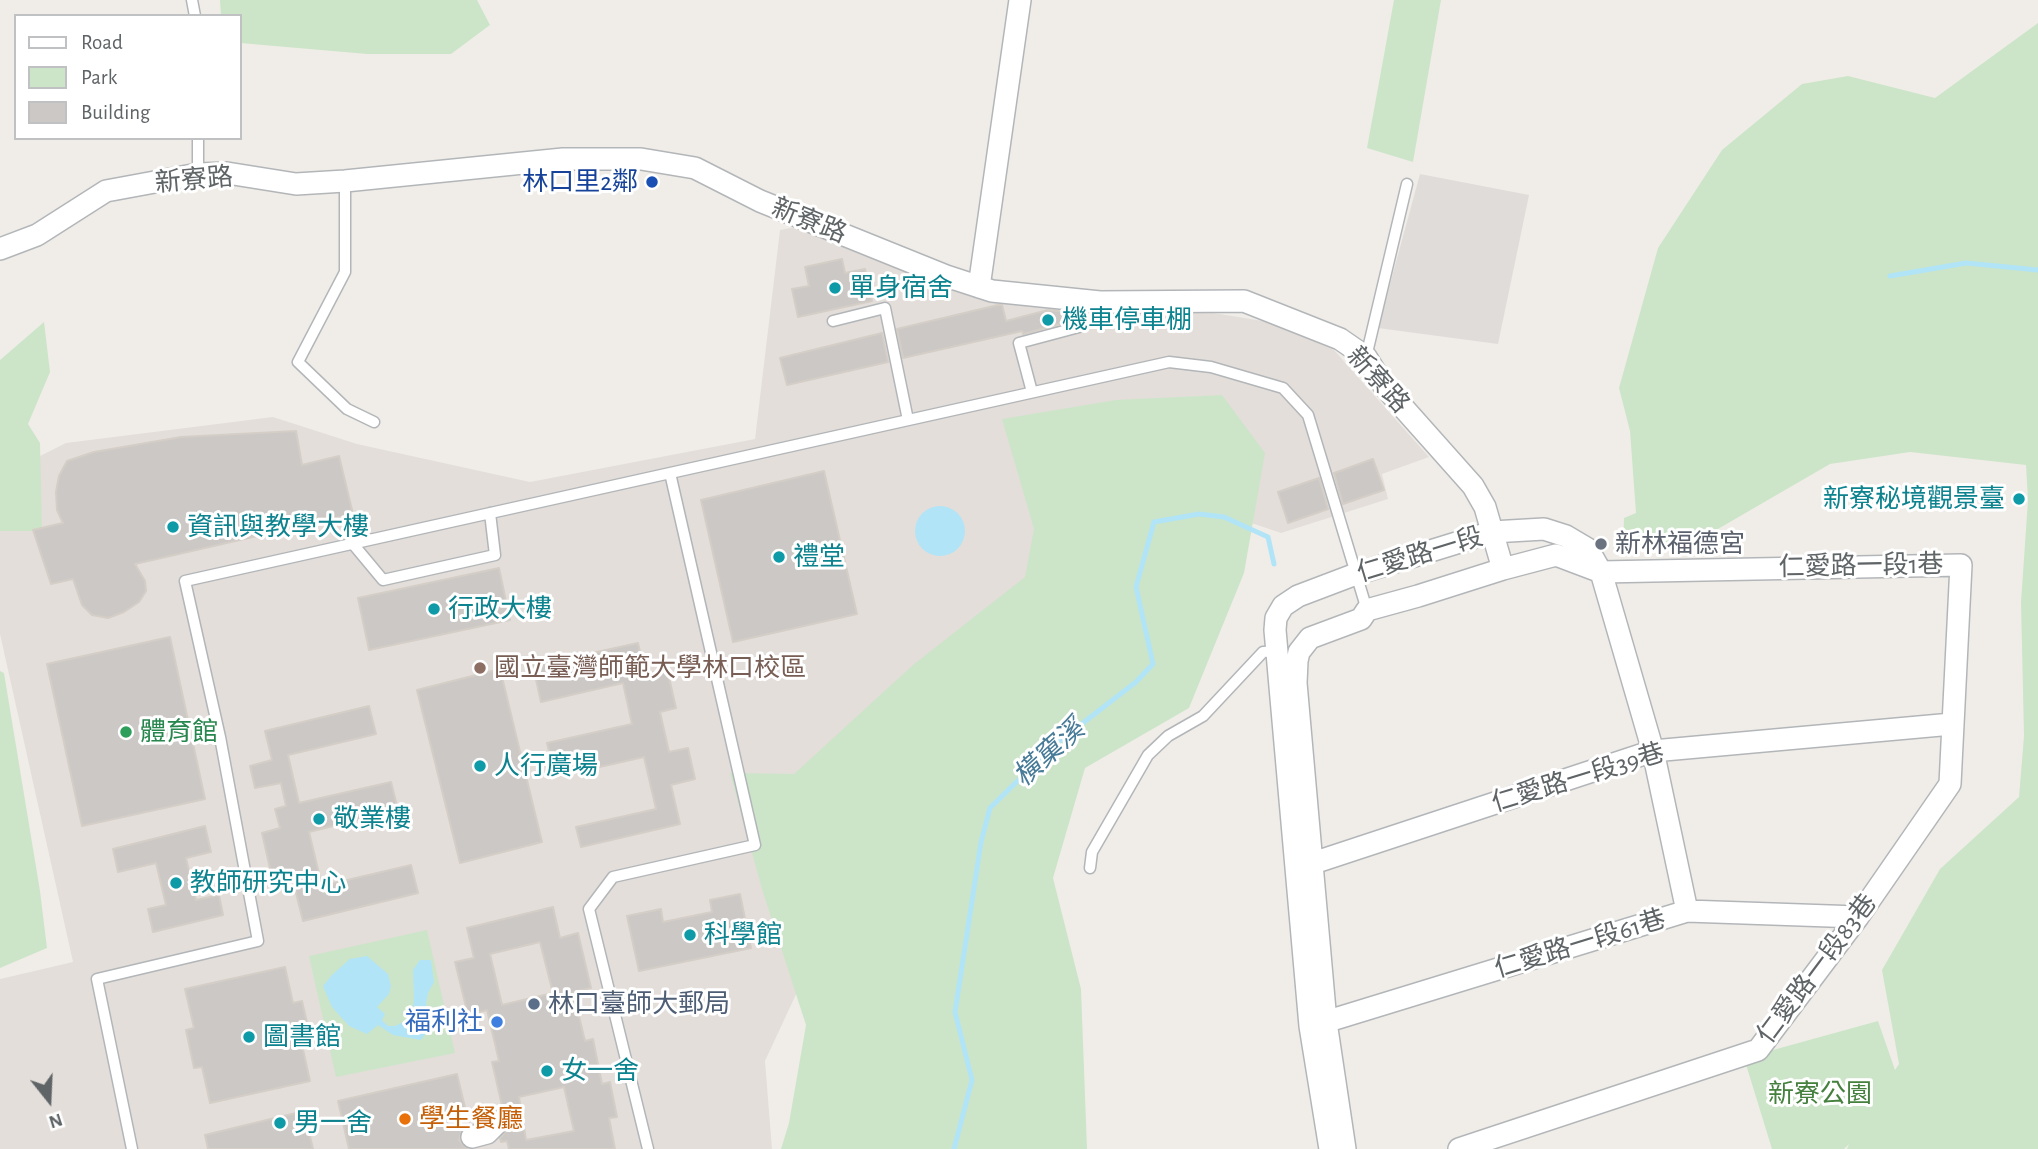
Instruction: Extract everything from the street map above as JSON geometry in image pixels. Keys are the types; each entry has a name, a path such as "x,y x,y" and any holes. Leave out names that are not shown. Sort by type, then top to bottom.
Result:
{"street":[{"path":"979,286 1020,0"},
{"name":"新寮路","path":"0,248 37,235 106,191 198,174 227,173 296,184 563,159 641,159 695,168 760,201 946,276 992,291 1100,302 1244,301 1340,339 1366,358 1384,386 1473,486 1485,507 1503,569"},
{"name":"仁愛路一段","path":"1330,1149 1304,866 1276,651 1276,618 1283,606 1298,596 1356,574 1492,532 1544,529 1566,536 1588,549 1601,572"},
{"name":"仁愛路一段","path":"1304,866 1296,683 1299,653 1310,638 1362,619 1367,610 1556,555 1601,572"},
{"name":"仁愛路一段1巷","path":"1601,572 1961,565 1952,724"},
{"path":"1601,572 1653,751 1687,911"},
{"name":"仁愛路一段39巷","path":"1304,866 1653,751 1952,724"},
{"name":"仁愛路一段83巷","path":"1459,1149 1758,1050 1858,917 1950,784 1952,724"},
{"name":"仁愛路一段61巷","path":"1318,1024 1687,911 1858,917"},
{"name":"仁愛路一段","path":"1318,1024 1345,1149"},
{"path":"472,1137 487,1133 498,1122"}],"lane":[{"path":"198,140 198,174"},
{"path":"345,181 345,272 298,362 346,409 374,422"},
{"path":"1366,358 1407,184"},
{"path":"833,321 885,308 908,420"},
{"path":"1032,392 1019,343 1079,327"},
{"path":"132,1149 97,979 258,941 220,737 185,581 1169,362 1211,368 1283,387 1308,415 1367,610"},
{"path":"648,1149 589,909 613,877 755,845 670,473"},
{"path":"353,544 383,580 495,555 490,513"},
{"path":"1090,868 1092,852 1148,755 1168,736 1203,716 1263,652 1299,653"}],"shaded area":[{"path":"1420,174 1529,195 1498,344 1378,328"},
{"name":"國立臺灣師範大學林口校區","path":"796,227 985,294 1183,308 1275,323 1334,350 1429,457 1382,474 1388,499 1281,533 1207,508 839,902 765,1061 772,1149 0,1149 0,979 73,962 0,634 0,476 66,443 273,417 357,444 530,482 755,439 780,230"}],"green space":[{"path":"220,0 477,0 490,25 451,54 367,54 242,43 242,14 221,14"},
{"path":"1394,0 1441,0 1413,162 1367,148"},
{"name":"新寮公園","path":"2038,23 2038,1149 1847,1149 1849,1144 1844,1149 1772,1149 1744,1058 1878,1021 1895,1070 1899,1064 1882,970 1940,869 2019,797 2024,736 2021,602 2028,500 2026,465 1910,452 1830,464 1692,544 1623,547 1624,518 1636,513 1630,431 1619,388 1658,248 1722,150 1802,84 1848,76 1935,98"},
{"path":"44,322 50,372 28,424 40,443 42,531 0,531 0,360"},
{"path":"1222,395 1265,453 1244,573 1189,708 1085,768 1053,878 1081,989 1087,1149 781,1149 789,1123 806,1025 762,889 730,773 794,774 913,665 1025,577 1034,529 1002,419 1116,400"},
{"path":"0,671 4,673 47,948 0,968"},
{"path":"427,930 455,1053 336,1077 309,956"}],"water":[{"path":"940,506 958,513 965,531 958,549 940,556 922,549 915,531 922,513"},
{"path":"367,956 388,974 391,986 389,994 377,1007 385,1014 382,1020 388,1026 395,1026 412,1018 413,970 420,960 431,960 434,982 426,1003 430,1027 421,1040 393,1035 378,1025 367,1034 349,1026 332,1007 323,986 350,959"}],"building":[{"name":"單身宿舍","path":"842,259 845,273 865,269 872,301 798,317 792,289 809,286 805,267"},
{"path":"1002,305 1006,321 1048,310 1075,313 1077,319 1023,334 1022,331 903,358 897,329"},
{"path":"882,333 888,362 787,385 780,358"},
{"name":"資訊與教學大樓","path":"296,431 302,465 339,456 353,514 135,564 145,581 146,591 139,602 108,618 92,615 82,605 73,579 51,584 33,530 63,523 57,510 56,492 59,476 67,461 94,452 181,437"},
{"path":"1373,459 1384,490 1343,504 1334,473"},
{"name":"禮堂","path":"824,471 857,614 733,642 701,500"},
{"path":"1319,478 1328,509 1288,523 1278,492"},
{"name":"行政大樓","path":"499,568 510,620 369,650 358,598"},
{"name":"體育館","path":"170,637 205,799 82,826 47,664"},
{"path":"638,643 645,674 667,669 676,708 660,712 669,752 688,748 695,779 671,785 680,824 581,847 576,827 656,809 644,757 555,777 547,743 632,724 623,683 541,702 533,666"},
{"name":"人行廣場","path":"500,669 542,842 460,863 417,690"},
{"name":"敬業樓","path":"369,706 376,734 288,755 299,803 391,782 398,810 309,832 322,886 411,865 418,893 303,921 293,881 274,886 262,833 280,828 275,809 286,806 281,783 255,788 250,766 272,760 265,731"},
{"name":"教師研究中心","path":"205,826 211,852 186,858 196,900 219,895 223,915 153,932 148,909 166,905 156,863 118,872 113,849"},
{"name":"科學館","path":"740,894 751,948 639,971 627,916 661,909 663,922 712,912 710,900"},
{"path":"553,907 560,938 578,933 591,988 573,992 585,1041 593,1039 602,1084 610,1082 617,1117 609,1118 615,1149 509,1149 507,1141 501,1142 500,1138 510,1126 511,1119 503,1110 492,1062 499,1061 487,1010 468,1015 455,962 474,958 467,928","holes":["540,942 553,993 502,1005 490,954","564,1087 574,1131 526,1140 519,1097"]},
{"name":"圖書館","path":"285,967 293,1003 302,1001 312,1044 302,1045 310,1081 210,1103 202,1067 194,1068 186,1030 194,1028 185,989"},
{"name":"學生餐廳","path":"457,1074 469,1124 462,1128 459,1140 467,1149 349,1149 338,1101"},
{"name":"男一舍","path":"304,1111 313,1149 208,1149 205,1135"}],"waterway":[{"path":"1890,276 1966,263 2038,270"},
{"name":"橫窠溪","path":"954,1149 972,1080 955,1012 981,842 990,808 1053,746 1136,682 1153,664 1136,587 1154,522 1199,514 1224,517 1268,537 1274,564"}],"place":[{"name":"林口里2鄰","path":"652,182"},
{"name":"單身宿舍","path":"835,288"},
{"name":"機車停車棚","path":"1048,320"},
{"name":"新寮秘境觀景臺","path":"2019,499"},
{"name":"資訊與教學大樓","path":"173,527"},
{"name":"新林福德宮","path":"1601,544"},
{"name":"禮堂","path":"779,557"},
{"name":"行政大樓","path":"434,609"},
{"name":"國立臺灣師範大學林口校區","path":"480,668"},
{"name":"體育館","path":"126,732"},
{"name":"人行廣場","path":"480,766"},
{"name":"敬業樓","path":"319,819"},
{"name":"教師研究中心","path":"176,883"},
{"name":"科學館","path":"690,935"},
{"name":"林口臺師大郵局","path":"534,1004"},
{"name":"福利社","path":"497,1022"},
{"name":"圖書館","path":"249,1037"},
{"name":"女一舍","path":"547,1071"},
{"name":"學生餐廳","path":"405,1119"},
{"name":"男一舍","path":"280,1123"}]}
